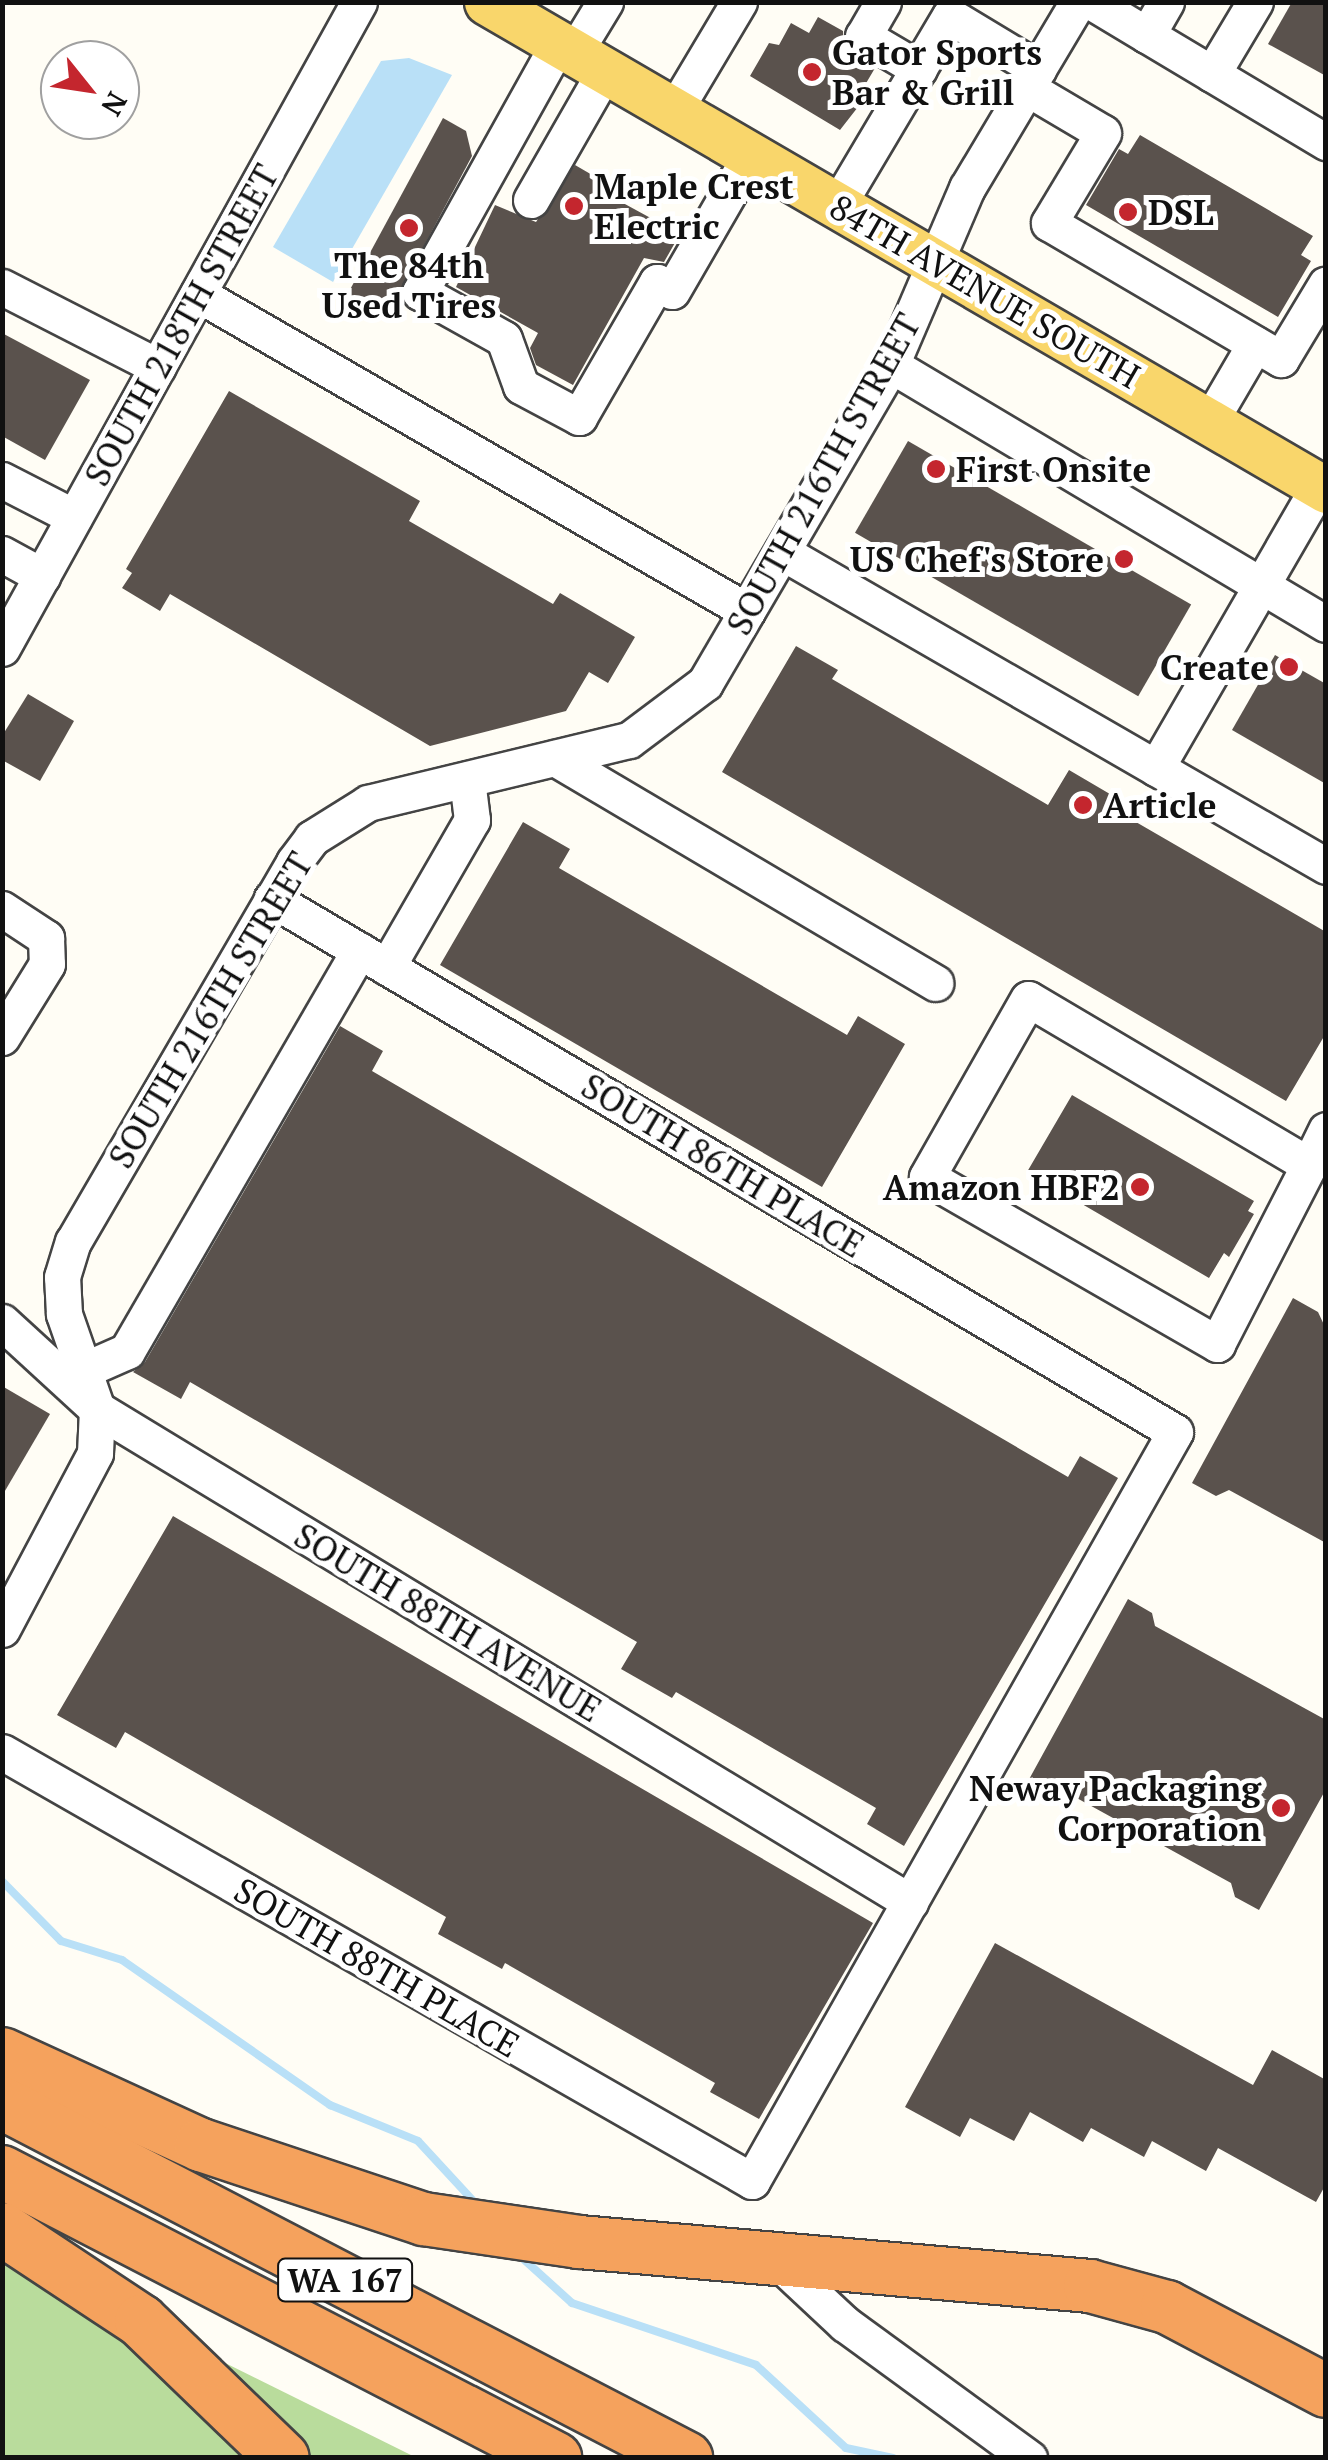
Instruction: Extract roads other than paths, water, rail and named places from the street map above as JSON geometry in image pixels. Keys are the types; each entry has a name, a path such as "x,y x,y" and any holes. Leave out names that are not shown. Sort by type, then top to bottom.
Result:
{"highway":[{"path":"2,2054 201,2145 424,2219 579,2242 1043,2280 1138,2297 1326,2391"},
{"name":"WA 167","path":"2,2102 686,2458"},
{"name":"WA 167","path":"2,2172 555,2458"},
{"path":"2,2229 142,2321 283,2458"}],"main road":[{"name":"84TH AVENUE SOUTH","path":"487,2 1322,488"}],"street":[{"name":"SOUTH 218TH STREET","path":"2,648 358,2"},
{"path":"531,200 579,56 605,2"},
{"path":"674,111 739,2"},
{"path":"883,2 864,36 919,69"},
{"name":"SOUTH 216TH STREET","path":"2,1629 96,1454 97,1409 64,1314 62,1277 73,1242 272,899 312,838 335,820 368,803 629,740 660,721 705,683 891,366 967,188 1078,2"},
{"path":"1092,2 1326,142"},
{"path":"1147,35 1166,2"},
{"path":"1212,74 1254,2"},
{"path":"837,206 954,9 1032,78 1102,132 1050,223 1281,359 1326,284"},
{"path":"579,56 420,292 504,339 521,386 579,417 657,282 672,291 750,156"},
{"path":"2,287 158,367"},
{"path":"198,294 747,611"},
{"path":"1210,421 1255,344"},
{"path":"891,366 1326,624"},
{"path":"2,480 74,517"},
{"path":"1156,768 1322,488"},
{"path":"782,552 1326,866"},
{"path":"4,558 42,576"},
{"path":"555,758 935,983"},
{"path":"84,1370 127,1351 373,958 472,820 466,779"},
{"name":"SOUTH 86TH PLACE","path":"272,899 1175,1432 910,1902"},
{"path":"2,909 46,938 48,964 2,1038"},
{"path":"1309,1165 1028,999 927,1177 1217,1344 1309,1165 1326,1130"},
{"name":"SOUTH 88TH AVENUE","path":"2,1322 97,1409 910,1902"},
{"name":"SOUTH 88TH PLACE","path":"2,1752 752,2181 910,1902"},
{"path":"772,2256 845,2324 1030,2458"}],"water":[{"path":"409,58 452,75 333,282 273,247 381,61"}],"waterway":[{"path":"2,1881 61,1941 122,1960 330,2105 418,2141 479,2207"},
{"path":"520,2256 572,2303 756,2365 846,2448 893,2458"}],"place":[{"name":"Gator Sports Bar & Grill","path":"812,72"},
{"name":"Maple Crest Electric","path":"574,206"},
{"name":"DSL","path":"1128,212"},
{"name":"The 84th Used Tires","path":"409,228"},
{"name":"First Onsite","path":"936,469"},
{"name":"US Chef's Store","path":"1124,559"},
{"name":"Create","path":"1289,667"},
{"name":"Article","path":"1083,805"},
{"name":"Amazon HBF2","path":"1140,1187"},
{"name":"Neway Packaging Corporation","path":"1281,1808"}]}
